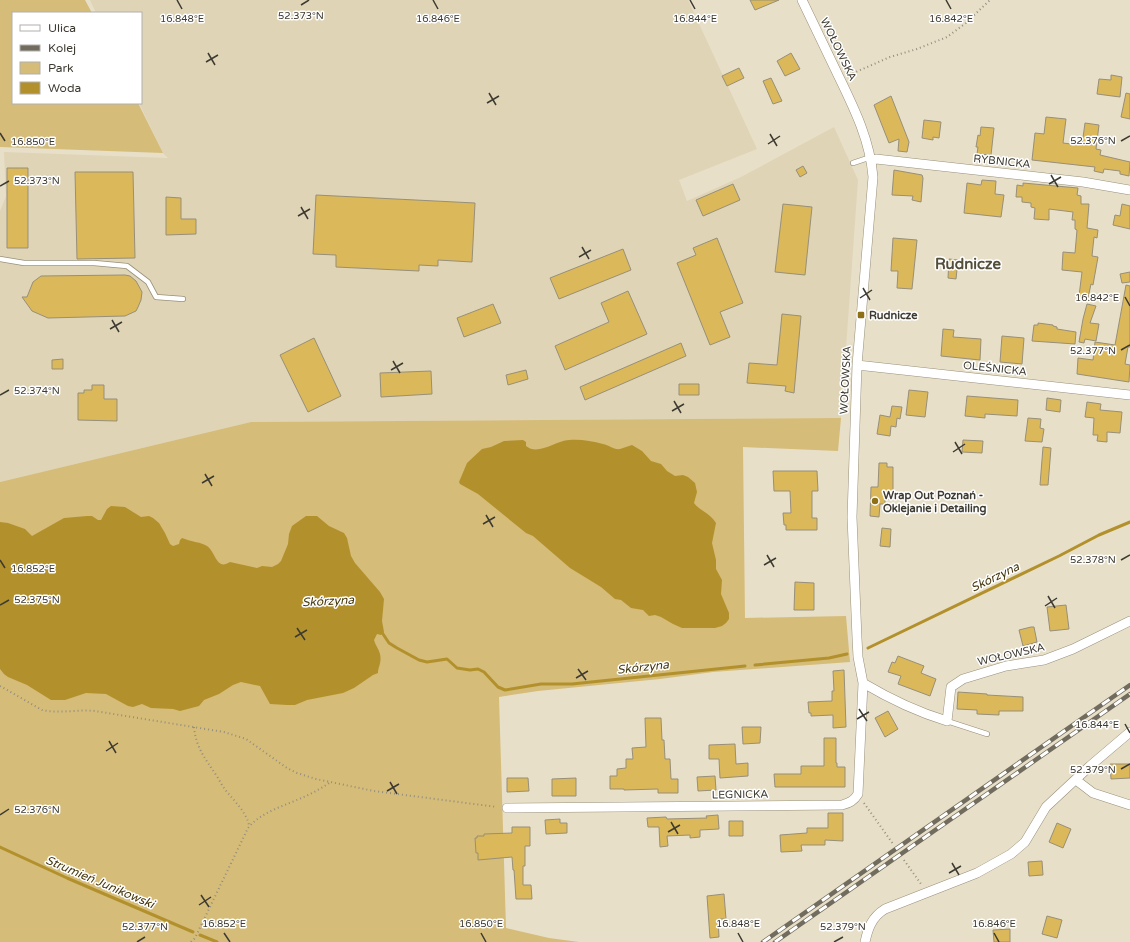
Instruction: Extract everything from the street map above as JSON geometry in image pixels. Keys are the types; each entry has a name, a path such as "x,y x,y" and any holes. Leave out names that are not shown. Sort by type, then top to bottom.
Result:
{"street":[{"name":"WOŁOWSKA","path":"802,0 862,126 871,158 873,177 857,365 852,517 858,657 863,683"},
{"name":"RYBNICKA","path":"871,158 1083,182 1130,190"},
{"name":"OLEŚNICKA","path":"857,365 1130,395"},
{"name":"WOŁOWSKA","path":"947,721 951,687 962,679 1006,666 1044,660 1073,649 1130,621"},
{"path":"858,794 863,683 902,704 947,721"},
{"path":"865,942 868,928 872,920 880,912 891,906 977,873 1011,854 1025,842 1046,808 1090,766 1130,732"},
{"path":"1076,780 1093,793 1130,805"},
{"name":"LEGNICKA","path":"507,808 842,805 850,803 858,794"}],"lane":[{"path":"854,163 871,158"},
{"path":"0,260 24,263 94,263 127,266 148,282 156,297 183,299"},
{"path":"947,721 987,734"}],"path":[{"path":"840,79 890,57 917,49 947,37 966,23 990,0"},
{"path":"0,686 42,710 49,712 84,710 95,711 224,732 246,739 287,768 297,773 331,782 382,792 507,808"},
{"path":"194,727 197,744 202,754 224,788 248,820 248,828"},
{"path":"191,942 199,929 248,828 257,819 264,815 319,790 331,782"},
{"path":"858,794 893,844"},
{"path":"904,860 926,892"}],"shaded area":[{"path":"90,0 688,0 757,149 679,180 687,201 741,177 834,127 858,180 841,418 251,422 0,482 0,211 6,196 4,152 168,158 163,153 139,104 142,104 142,12 96,12"}],"green space":[{"path":"0,0 85,0 91,12 12,12 12,104 138,104 163,153 0,147"},
{"path":"841,418 838,451 743,447 745,618 846,616 850,662 713,672 660,679 538,691 499,697 506,928 549,938 579,942 0,942 0,482 251,422"}],"water":[{"path":"523,440 526,442 526,446 531,449 541,449 564,441 573,440 595,442 618,449 632,445 642,451 651,461 661,464 667,471 675,476 683,475 695,483 697,492 694,503 711,516 716,523 712,543 716,560 716,569 722,580 721,594 729,613 729,619 726,623 715,628 682,628 661,617 655,615 649,616 643,610 631,608 621,600 615,599 601,587 570,568 533,536 526,533 478,494 460,484 459,482 467,463 482,449 504,441"},
{"path":"111,506 125,507 141,517 149,516 153,518 159,523 170,544 173,546 179,544 182,538 207,546 217,560 222,564 230,562 257,568 262,566 272,567 278,564 281,561 288,544 292,526 306,516 317,516 329,526 344,533 347,538 351,556 355,563 380,592 384,599 382,621 384,632 381,635 377,634 374,640 380,657 378,673 343,693 307,700 295,705 270,704 260,686 241,682 204,700 199,706 180,711 173,709 151,708 142,704 133,707 128,706 106,694 86,693 65,700 51,700 27,685 8,677 0,669 0,522 25,529 32,536 64,518 92,516 98,520 101,520 107,509"}],"building":[{"path":"750,0 779,0 755,10"},
{"path":"791,53 800,69 785,76 777,61"},
{"path":"739,68 744,78 727,86 722,76"},
{"path":"1111,75 1122,77 1120,97 1097,94 1099,79 1111,80"},
{"path":"771,78 782,101 773,104 763,81"},
{"path":"1126,93 1130,94 1130,119 1121,117"},
{"path":"891,96 909,142 907,152 898,151 899,139 889,143 874,105"},
{"path":"1046,117 1066,119 1063,143 1082,145 1085,123 1099,125 1096,149 1101,150 1100,155 1130,162 1129,176 1120,174 1120,171 1104,169 1103,173 1094,171 1095,167 1032,160 1035,133 1044,134"},
{"path":"924,120 941,122 939,138 933,137 933,140 922,138"},
{"path":"981,127 994,128 991,155 977,154 978,147 976,147 978,135 980,136"},
{"path":"803,166 807,173 800,177 796,170"},
{"path":"7,168 28,168 28,248 7,248"},
{"path":"894,170 922,175 921,202 912,200 913,196 892,195"},
{"path":"75,172 133,172 135,258 77,259"},
{"path":"982,180 996,181 995,194 1004,195 1001,217 964,213 967,183 981,185"},
{"path":"1023,183 1078,188 1077,195 1081,196 1081,204 1089,204 1087,228 1098,230 1097,238 1094,237 1092,256 1098,257 1093,285 1091,284 1088,298 1079,296 1082,272 1062,270 1063,252 1075,253 1077,230 1075,229 1075,220 1072,220 1073,212 1049,209 1049,220 1034,219 1035,208 1031,207 1031,203 1022,202 1022,197 1016,197 1017,185 1023,186"},
{"path":"733,184 740,200 703,216 696,200"},
{"path":"316,195 475,203 472,262 438,260 438,266 419,265 419,271 336,267 336,255 313,254"},
{"path":"166,197 181,198 181,219 196,219 196,234 166,235"},
{"path":"783,204 812,207 805,275 775,272"},
{"path":"1122,204 1130,206 1130,229 1113,225 1115,215 1120,216"},
{"path":"717,238 743,303 720,312 730,337 710,345 677,263 696,255 693,248"},
{"path":"893,238 917,240 912,289 897,288 898,271 891,271"},
{"path":"623,249 631,270 559,299 550,278"},
{"path":"949,259 958,260 956,279 948,278"},
{"path":"1130,272 1130,282 1122,283 1120,274"},
{"path":"41,276 130,276 136,281 142,292 141,300 136,311 125,316 48,318 32,311 22,297 27,297 33,282"},
{"path":"1126,285 1130,286 1130,347 1128,347 1125,364 1130,365 1129,382 1077,374 1078,358 1093,360 1095,342 1115,345"},
{"path":"628,291 647,334 565,370 555,346 609,322 601,303"},
{"path":"493,304 501,323 464,337 457,318"},
{"path":"1087,304 1096,306 1090,323 1099,324 1096,341 1085,339 1084,343 1079,342"},
{"path":"782,314 801,316 794,393 785,391 786,386 747,383 749,363 777,365"},
{"path":"1038,323 1053,325 1057,327 1057,329 1076,332 1075,344 1032,341 1034,325 1038,325"},
{"path":"943,329 954,330 953,337 981,339 980,360 941,356"},
{"path":"1002,336 1024,338 1022,364 1000,362"},
{"path":"314,338 341,396 308,412 280,355"},
{"path":"681,343 686,356 585,400 580,387"},
{"path":"63,359 63,369 52,369 52,360"},
{"path":"526,370 528,379 508,385 506,375"},
{"path":"431,371 432,394 381,397 380,373"},
{"path":"679,384 699,384 699,395 679,395"},
{"path":"92,385 104,385 104,399 117,399 117,421 78,420 78,393 84,393 84,390 92,390"},
{"path":"909,390 928,392 925,417 906,415"},
{"path":"967,396 1018,400 1017,416 985,414 985,418 965,416"},
{"path":"1047,398 1061,400 1060,412 1046,410"},
{"path":"1087,402 1101,404 1100,410 1122,412 1120,433 1107,432 1107,442 1097,441 1098,435 1093,435 1094,418 1085,417"},
{"path":"892,406 902,407 900,419 897,418 896,427 891,426 890,436 877,434 880,415 890,417"},
{"path":"1028,418 1041,419 1040,428 1044,429 1042,442 1025,441"},
{"path":"963,440 983,441 982,453 962,452"},
{"path":"1043,447 1051,448 1048,485 1040,485"},
{"path":"879,463 887,463 887,467 893,467 893,499 885,499 885,504 880,504 879,517 870,516 871,487 878,487"},
{"path":"773,471 817,471 818,491 812,491 812,518 817,518 817,530 786,530 783,513 791,513 790,491 774,491"},
{"path":"882,528 891,529 890,547 880,546"},
{"path":"795,582 814,583 814,610 794,610"},
{"path":"1066,605 1069,629 1050,631 1047,607"},
{"path":"1034,627 1037,642 1023,646 1019,630"},
{"path":"898,656 924,666 921,673 936,679 930,696 898,684 901,676 888,672 892,662 895,663"},
{"path":"844,670 846,727 833,728 833,715 811,716 811,713 809,713 808,702 832,701 832,691 834,691 833,671"},
{"path":"958,692 1023,697 1023,711 999,711 999,715 977,714 977,710 957,709"},
{"path":"888,711 898,729 885,737 875,718"},
{"path":"645,718 661,718 665,759 670,759 671,779 678,779 678,793 658,793 658,789 610,789 610,776 617,776 617,769 626,768 626,759 633,759 632,748 646,747"},
{"path":"742,727 761,727 760,743 743,744"},
{"path":"824,738 836,738 836,763 837,767 845,767 845,787 775,787 774,774 801,774 801,766 824,766"},
{"path":"735,744 736,764 748,763 748,776 720,778 719,759 709,759 709,745"},
{"path":"1110,764 1130,764 1130,778 1111,779"},
{"path":"715,776 716,790 698,791 697,777"},
{"path":"507,778 528,778 529,791 507,792"},
{"path":"576,778 576,796 552,796 552,779"},
{"path":"828,813 843,813 843,841 825,840 825,845 801,845 802,851 781,852 780,835 807,833 807,828 828,828"},
{"path":"718,815 719,829 700,830 700,837 690,838 690,835 667,836 668,846 660,847 659,827 648,827 647,818 707,818 706,816"},
{"path":"560,819 560,823 567,823 567,833 546,834 545,820"},
{"path":"729,821 743,821 743,836 729,836"},
{"path":"1057,823 1071,829 1063,848 1049,842"},
{"path":"512,827 530,827 530,846 525,846 523,885 531,885 532,899 516,899 512,857 478,860 478,853 476,853 475,838 477,838 477,836 484,836 484,834 512,833"},
{"path":"1042,861 1043,875 1029,876 1028,862"},
{"path":"724,894 726,919 718,919 719,937 710,938 707,896"},
{"path":"1047,916 1062,920 1057,938 1042,934"},
{"path":"1010,929 1010,942 994,942 993,930"}],"waterway":[{"name":"Skórzyna","path":"868,648 1059,556 1099,535 1130,522"},
{"name":"Skórzyna","path":"381,631 389,643 419,660 427,662 447,659 457,668 470,670 478,669 484,672 498,687 505,690 541,684 572,684 745,666"},
{"name":"Skórzyna","path":"755,665 829,658 847,654"},
{"name":"Strumień Junikowski","path":"0,847 67,878 193,932"},
{"name":"Strumień Junikowski","path":"200,935 217,942"}],"railway":[{"path":"763,942 1130,685"},
{"path":"775,942 1130,694"}],"place":[{"name":"Rudnicze","path":"861,315"},
{"name":"Wrap Out Poznań - Oklejanie i Detailing","path":"875,501"}],"district":[{"name":"Rudnicze","path":"968,264"}]}
